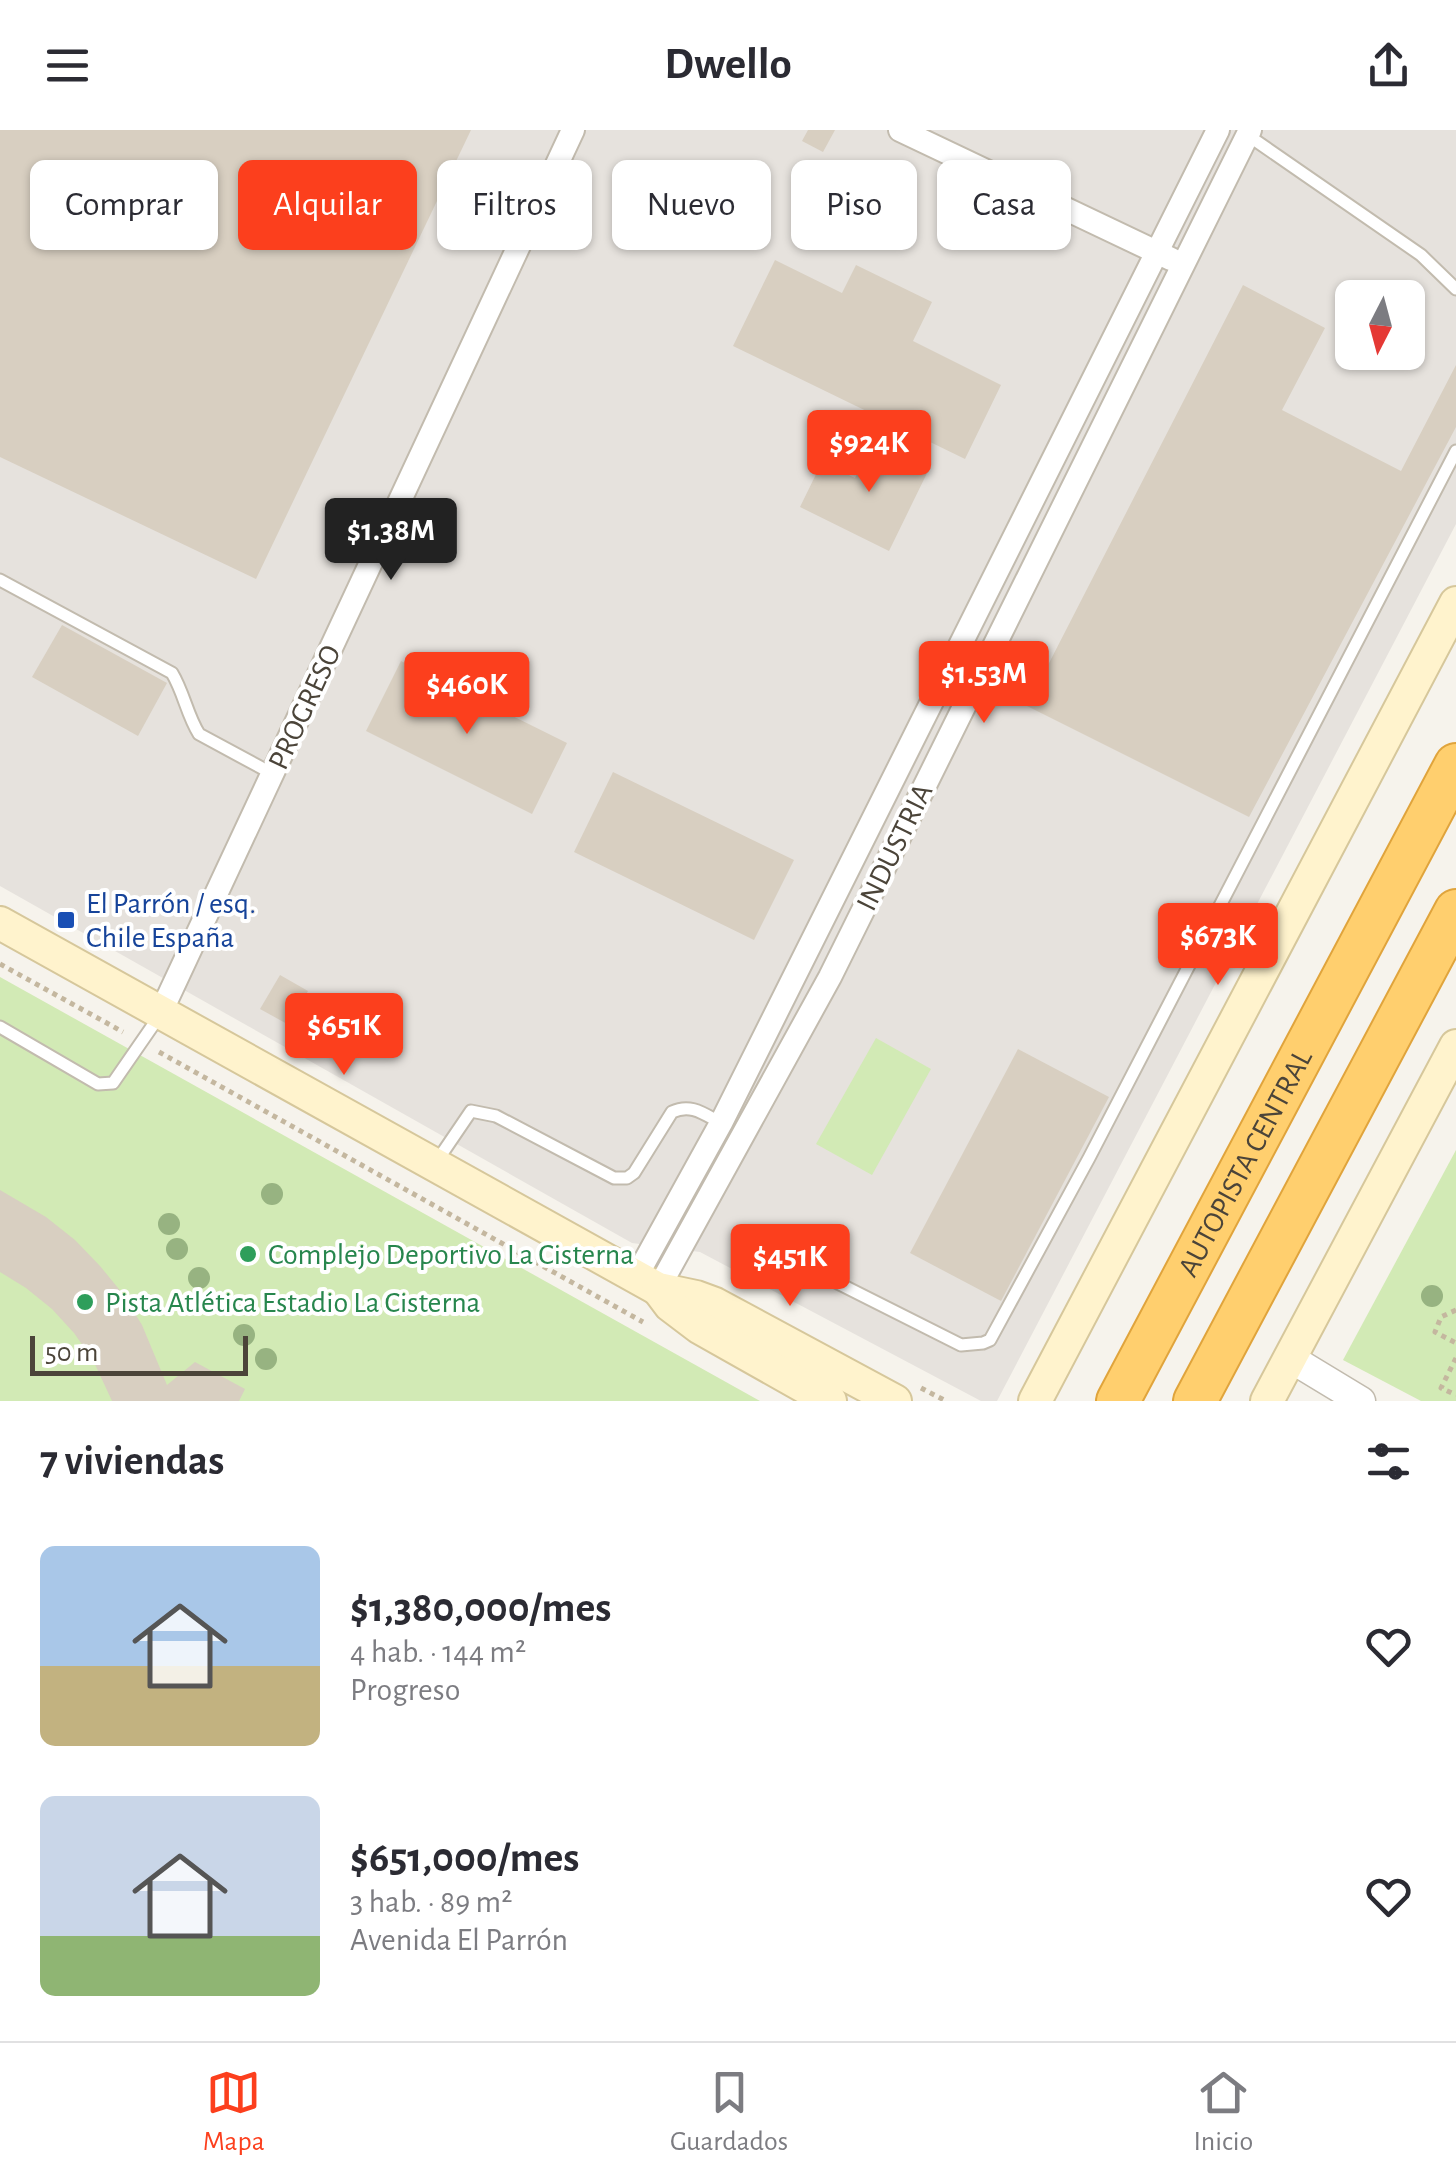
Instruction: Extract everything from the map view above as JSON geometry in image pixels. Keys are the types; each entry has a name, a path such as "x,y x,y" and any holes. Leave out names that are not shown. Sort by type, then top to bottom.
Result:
{"highway":[{"name":"AUTOPISTA CENTRAL","path":"1118,1401 1456,764"},
{"path":"1195,1401 1456,910"}],"main road":[{"path":"1035,1401 1456,603"},
{"path":"0,923 647,1283 699,1327 830,1401"},
{"path":"1267,1401 1456,1046"},
{"path":"647,1283 715,1304 895,1401"}],"street":[{"name":"PROGRESO","path":"161,1012 574,130"},
{"path":"900,130 1183,264"},
{"name":"INDUSTRIA","path":"647,1283 720,1123 1218,130"},
{"name":"INDUSTRIA","path":"647,1283 830,977 1246,132"},
{"path":"1290,1358 1361,1401"}],"lane":[{"path":"1246,132 1420,255 1456,288"},
{"path":"804,1266 962,1346 990,1340 1098,1142 1456,451"},
{"path":"0,580 172,673 200,734 273,774"},
{"path":"0,1027 98,1084 113,1083 161,1012"},
{"path":"435,1164 471,1111 496,1116 614,1178 627,1178 634,1173 672,1112 683,1107 697,1110 720,1123"}],"path":[{"path":"0,964 646,1324"},
{"path":"1456,1310 1441,1317 1435,1332 1456,1342"},
{"path":"1456,1358 1441,1388 1456,1396"}],"shaded area":[{"path":"0,130 1456,130 1456,524 997,1401 981,1401 700,1252 632,1243 0,886"}],"green space":[{"name":"Complejo Deportivo La Cisterna","path":"0,977 760,1401 0,1401"},
{"path":"876,1038 931,1069 872,1175 816,1144"},
{"path":"1456,1150 1456,1401 1421,1401 1343,1360"}],"building":[{"path":"0,130 471,130 457,160 437,160 437,201 417,243 417,160 238,160 238,250 414,250 256,579 0,457"},
{"path":"808,130 835,130 823,152 802,141"},
{"path":"775,260 842,293 856,265 932,302 913,341 1001,385 965,459 733,346"},
{"path":"1243,285 1325,328 1282,410 1401,471 1456,365 1456,427 1249,817 1027,706"},
{"path":"875,440 930,467 889,551 800,507 822,462 855,478"},
{"path":"62,625 167,683 138,736 32,677"},
{"path":"401,661 567,743 532,814 366,731"},
{"path":"613,772 794,860 754,940 574,852"},
{"path":"280,975 308,991 289,1025 260,1009"},
{"path":"1018,1049 1109,1097 1001,1301 910,1253"},
{"name":"Pista Atlética Estadio La Cisterna","path":"0,1190 46,1217 100,1266 142,1325 167,1385 195,1362 245,1389 239,1401 112,1401 93,1360 74,1333 52,1309 0,1272"}],"place":[{"name":"El Parrón / esq. Chile España","path":"66,920"},
{"name":"Complejo Deportivo La Cisterna","path":"248,1254"},
{"name":"Pista Atlética Estadio La Cisterna","path":"85,1302"}]}
